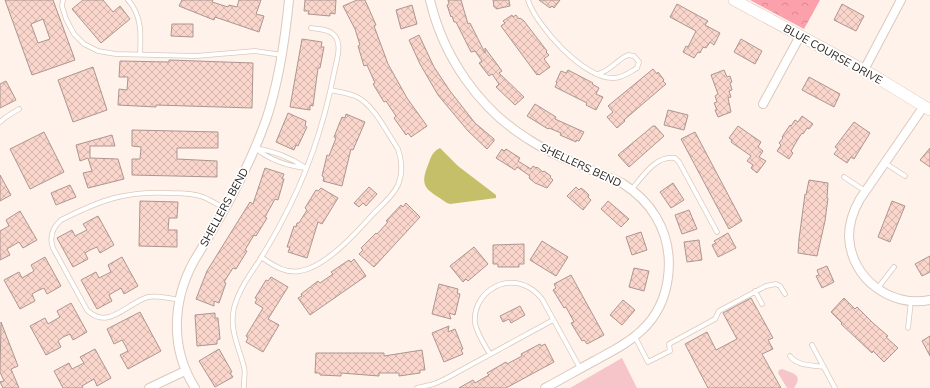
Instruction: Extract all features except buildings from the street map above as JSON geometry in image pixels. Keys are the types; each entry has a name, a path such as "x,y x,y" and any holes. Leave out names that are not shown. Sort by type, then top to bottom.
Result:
{"main road":[{"name":"BLUE COURSE DRIVE","path":"734,0 864,70 927,108"}],"street":[{"name":"SHELLERS BEND","path":"195,388 185,371 179,351 176,319 179,300 188,271 225,209 255,148 266,118 282,55 289,0"},
{"name":"SHELLERS BEND","path":"430,0 432,11 443,39 456,65 467,83 486,104 506,123 527,139 548,150 616,180 632,190 648,205 657,218 667,244 669,270 667,286 657,312 651,321 635,337 624,345 545,388"},
{"path":"864,70 901,0"},
{"path":"763,104 800,36"},
{"path":"927,108 885,162 865,191 854,210 850,226 850,238 852,254 859,269 866,279 877,289 889,297 924,302 930,300"},
{"path":"149,388 185,371"}],"lane":[{"path":"63,0 62,6 66,19 74,34 84,44 98,51 106,53 196,56 255,51 282,55"},
{"path":"128,0 134,8 141,29 140,54"},
{"path":"528,0 539,22 558,44 576,61 598,74 609,78 619,77 637,68 639,62 634,56 628,55 619,60 608,70 598,74"},
{"path":"244,388 245,372 235,336 233,317 234,308 242,289 281,222 306,168 320,131 331,90 339,44 334,34 311,28"},
{"path":"261,257 283,270 291,272 308,270 329,256 351,238 389,198 398,185 402,170 398,150 372,110 366,103 355,96 331,90"},
{"path":"0,122 20,109"},
{"path":"255,148 266,156 291,167 306,168"},
{"path":"255,148 269,150 294,160 306,168"},
{"path":"632,190 656,163 663,158 675,158 679,162 717,232"},
{"path":"885,162 905,176"},
{"path":"844,177 865,191"},
{"path":"179,300 165,297 149,297 111,317 96,317 87,310 53,248 51,237 55,226 60,220 103,200 138,193 182,193 195,195 204,197 225,209"},
{"path":"877,289 894,267"},
{"path":"490,354 477,329 475,316 478,304 486,293 497,285 514,283 529,287 536,292 542,300 580,369"},
{"path":"635,337 648,362 670,351 669,344 715,319 719,311 755,291 766,286 776,284 780,286 785,294"},
{"path":"755,291 762,304"},
{"path":"908,328 911,301"},
{"path":"417,388 434,384 445,379 553,320"},
{"path":"812,345 835,388"},
{"path":"790,356 795,362 801,364 824,367"}],"shaded area":[{"path":"440,148 458,166 496,195 496,198 450,204 430,192 425,184 425,173 432,155"},
{"path":"622,358 637,388 570,388"},
{"path":"782,369 796,375 798,380 794,388 787,388 778,373 779,370"}],"green space":[{"path":"750,0 820,0 804,29"}]}
